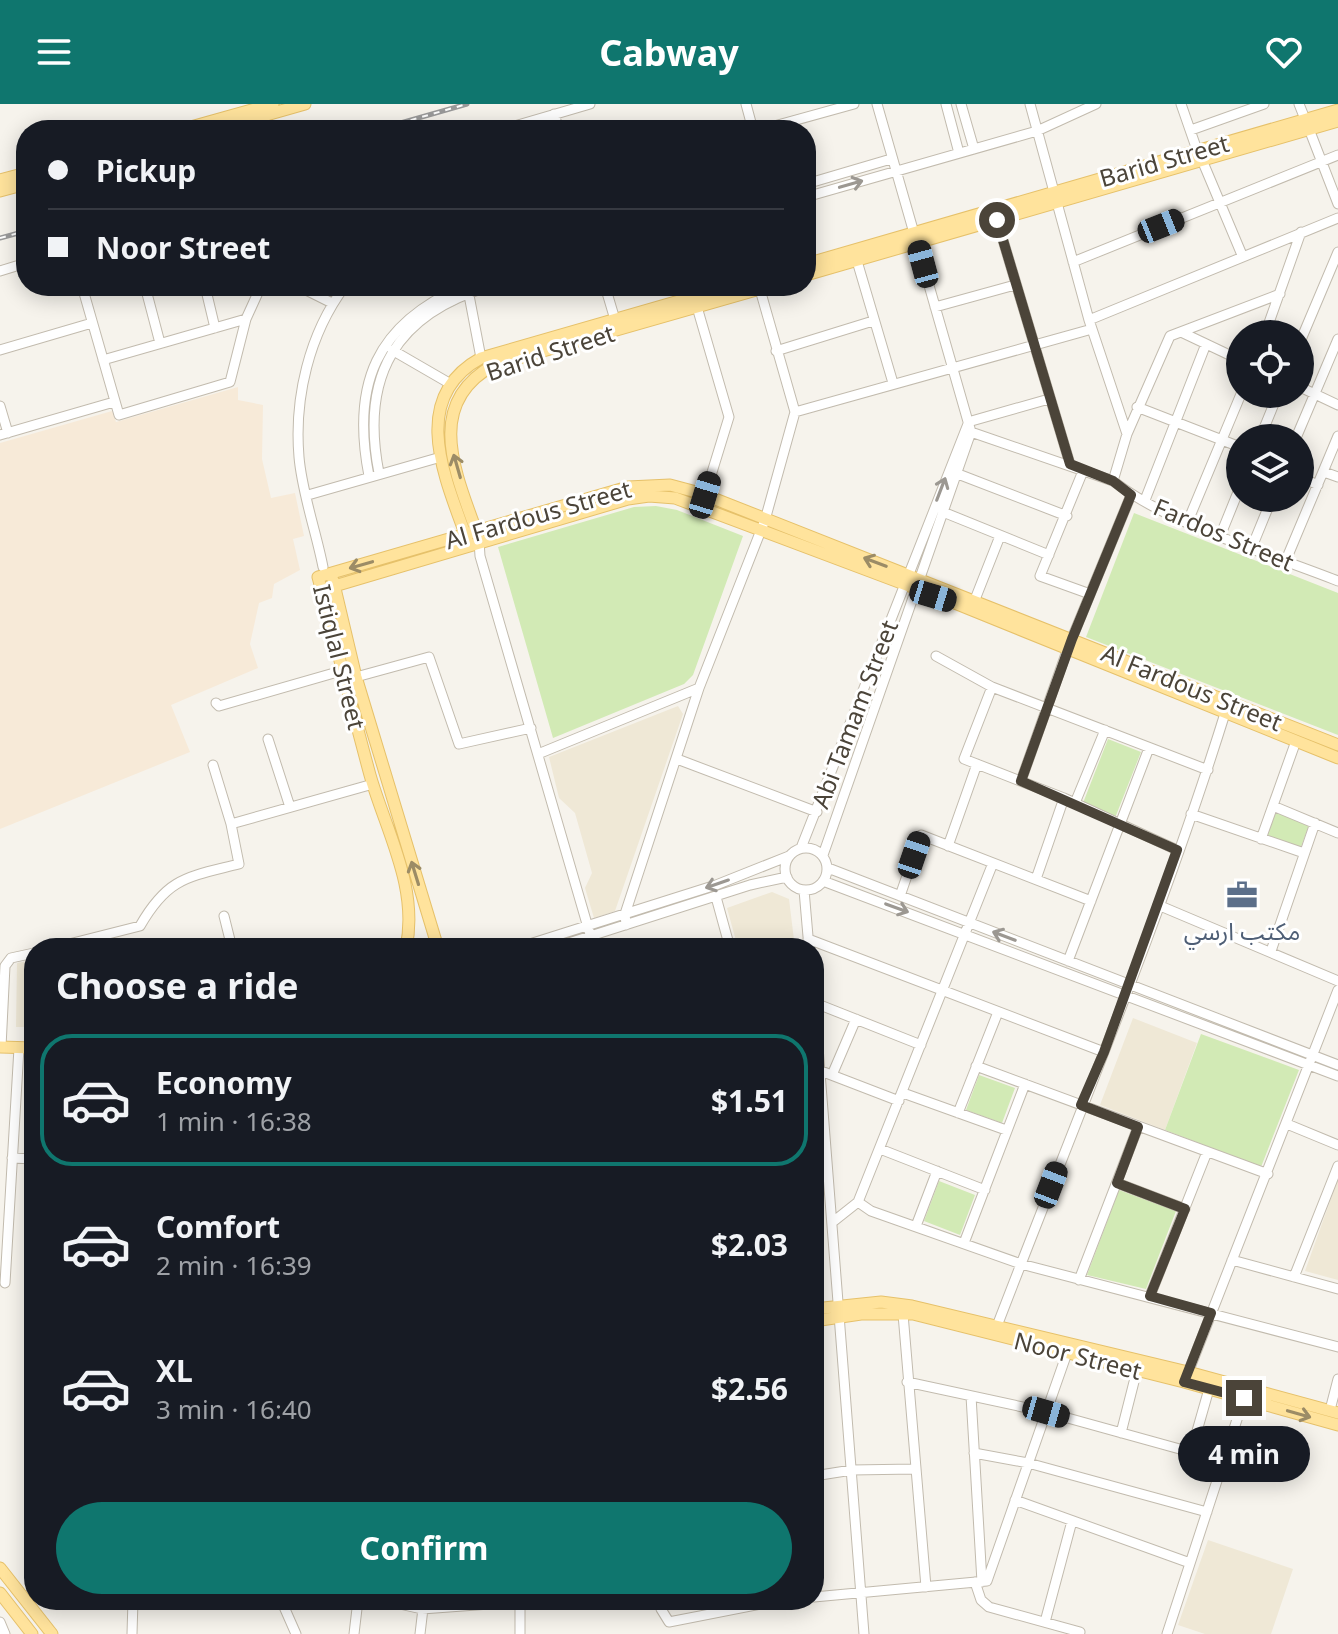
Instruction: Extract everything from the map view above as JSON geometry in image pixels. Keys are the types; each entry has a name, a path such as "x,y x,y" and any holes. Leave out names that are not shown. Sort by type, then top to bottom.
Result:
{"main road":[{"path":"210,120 246,108 273,104"},
{"path":"249,120 305,104"},
{"name":"Barid Street","path":"816,272 857,261 916,238 1307,124 1338,110"},
{"name":"Barid Street","path":"1307,124 1338,121"},
{"name":"Barid Street","path":"816,262 997,220 1055,198"},
{"name":"Barid Street","path":"616,325 699,296"},
{"name":"Barid Street","path":"472,537 441,457 437,422 449,383 488,359 733,296"},
{"name":"Barid Street","path":"472,537 453,455 450,417 467,382 488,359"},
{"name":"Al Fardous Street","path":"325,579 650,483 705,495 911,583 1228,706 1338,745"},
{"name":"Al Fardous Street","path":"472,537 649,496 675,498 760,532 974,602 1070,644"},
{"name":"Istiqlal Street","path":"325,579 341,671 373,784 408,890 408,938"},
{"name":"Istiqlal Street","path":"325,579 435,938"},
{"name":"Al Fardous Street","path":"1228,706 1296,741 1338,758"},
{"path":"0,1047 24,1048"},
{"name":"Noor Street","path":"824,1317 881,1302 912,1306 1186,1377 1334,1411"},
{"name":"Noor Street","path":"824,1310 903,1314 1137,1370 1186,1377 1209,1389 1338,1425"},
{"path":"0,1568 24,1598"},
{"path":"2,1601 32,1634"},
{"path":"33,1610 52,1634"}],"street":[{"path":"534,120 590,104"},
{"path":"796,120 854,104"},
{"path":"877,104 967,427"},
{"path":"946,104 959,153"},
{"path":"961,104 974,149"},
{"path":"1030,104 1091,324 1127,434"},
{"path":"816,194 1037,131 1096,104"},
{"path":"1181,104 1242,255"},
{"path":"1191,130 1264,104"},
{"path":"1299,104 1338,204"},
{"path":"554,114 556,120"},
{"path":"1073,262 1338,155"},
{"path":"816,181 891,159"},
{"path":"795,412 951,366 1034,346 1091,324 1242,255 1338,218"},
{"path":"997,220 1070,464"},
{"path":"1270,320 1301,232"},
{"path":"1309,320 1338,252"},
{"path":"857,261 893,383"},
{"path":"935,307 1015,285"},
{"path":"1113,481 1137,407 1170,336 1280,294"},
{"path":"85,296 119,415 230,382 246,319 256,296"},
{"path":"148,296 160,343"},
{"path":"207,296 215,328"},
{"path":"318,296 332,303"},
{"path":"325,579 299,461 299,408 311,355 337,296"},
{"path":"374,475 362,429 374,362 388,338 412,316 442,296"},
{"path":"374,475 373,415 380,375 392,350 435,310 455,296"},
{"path":"469,296 488,359"},
{"path":"608,296 616,325"},
{"path":"626,919 699,688 765,520 795,412 776,351 765,296"},
{"path":"697,307 729,417 705,495"},
{"path":"103,360 246,319"},
{"path":"776,351 873,321"},
{"path":"0,350 92,323"},
{"path":"1181,332 1226,353"},
{"path":"1338,339 1314,394 1338,405"},
{"path":"1145,500 1206,344"},
{"path":"392,350 449,383"},
{"path":"967,427 1049,399"},
{"path":"0,406 4,434 114,402"},
{"path":"1137,407 1226,441"},
{"path":"1188,521 1235,408"},
{"path":"967,427 1113,481 1131,495"},
{"name":"Abi Tamam Street","path":"801,848 958,474 967,427"},
{"name":"Abi Tamam Street","path":"823,855 911,583 967,427"},
{"path":"1286,560 1338,436"},
{"path":"308,495 441,457"},
{"path":"1083,471 1040,576 1090,594"},
{"path":"1324,472 1338,477"},
{"path":"958,474 1067,516"},
{"path":"1314,483 1318,485"},
{"name":"Fardos Street","path":"1021,781 1070,644 1131,495 1336,580"},
{"path":"943,512 1049,555"},
{"path":"1221,534 1230,512"},
{"path":"1252,547 1266,512"},
{"path":"974,602 1000,536"},
{"name":"Barid Street","path":"472,537 592,938"},
{"path":"1336,580 1338,568"},
{"path":"936,656 992,687 1208,770"},
{"path":"356,677 429,657 459,744 531,728"},
{"path":"216,703 219,706 240,702 341,671"},
{"path":"992,687 964,759 1064,798 1177,850"},
{"path":"538,754 699,688"},
{"path":"997,1326 1104,1052 1208,770 1228,706"},
{"path":"1075,803 1105,730"},
{"path":"268,739 290,807"},
{"path":"1261,839 1296,741"},
{"path":"1068,961 1149,748"},
{"path":"677,759 817,812"},
{"path":"948,846 977,764"},
{"path":"93,938 140,926 154,902 181,878 239,864 231,824 213,765"},
{"path":"231,824 373,784"},
{"path":"1036,879 1064,798"},
{"path":"1273,806 1338,833"},
{"path":"1191,814 1304,853"},
{"path":"1271,951 1315,823"},
{"path":"900,896 921,835 1091,901"},
{"path":"583,938 789,856 801,848 816,850 823,855 828,868 823,881"},
{"path":"789,856 787,877 797,888 804,890 823,881 1068,961 1127,990"},
{"path":"834,1221 858,1202 993,863"},
{"path":"828,868 900,896 968,928 1311,1061 1338,1076"},
{"path":"547,938 589,924 626,919 787,877"},
{"path":"804,890 808,938"},
{"path":"716,897 727,938"},
{"path":"1158,905 1338,981"},
{"path":"224,916 230,938"},
{"path":"824,950 1104,1052"},
{"path":"0,1047 5,966 11,958 24,955"},
{"path":"1186,1377 1338,990"},
{"path":"824,1007 921,1045"},
{"path":"958,1113 998,1012"},
{"path":"832,1075 856,1019"},
{"path":"5,1283 19,1048"},
{"path":"1311,1061 1338,1065"},
{"path":"976,1066 1268,1174"},
{"path":"824,1072 1006,1130"},
{"path":"964,1243 1025,1084"},
{"path":"824,1109 864,1634"},
{"path":"1287,1124 1338,1145"},
{"path":"1079,1280 1138,1127"},
{"path":"880,1149 985,1190"},
{"path":"1150,1296 1207,1152"},
{"path":"12,1158 24,1159"},
{"path":"1294,1277 1338,1166"},
{"path":"916,1226 937,1171"},
{"path":"1117,1183 1185,1209"},
{"path":"858,1202 871,1211 1021,1264 1338,1347"},
{"path":"1232,1260 1338,1289"},
{"path":"903,1314 926,1587"},
{"path":"824,1596 987,1581 1067,1353"},
{"path":"1121,1433 1137,1370"},
{"path":"1334,1411 1338,1379"},
{"path":"907,1382 1046,1412 1223,1461"},
{"path":"1191,1452 1209,1389"},
{"path":"971,1396 981,1600 989,1607 1080,1632"},
{"path":"1167,1634 1244,1398"},
{"path":"974,1453 1028,1463 1207,1512"},
{"path":"824,1474 852,1470 914,1469"},
{"path":"1015,1500 1190,1563"},
{"path":"1045,1622 1072,1521"},
{"path":"132,1634 133,1610"},
{"path":"285,1610 296,1634"},
{"path":"354,1634 357,1610"},
{"path":"420,1634 422,1610"},
{"path":"520,1610 520,1634"},
{"path":"662,1610 669,1622 706,1610"},
{"path":"0,1622 5,1634"}],"shaded area":[{"path":"238,387 238,400 263,405 262,459 271,498 295,493 304,536 293,539 300,570 274,584 272,598 259,603 250,644 258,668 171,705 190,752 0,829 0,443 112,411 116,422"},
{"path":"678,706 683,714 615,911 594,918 585,888 592,873 575,813 559,798 549,757"},
{"path":"772,892 789,899 794,938 735,938 727,908"},
{"path":"24,962 24,1027 16,1027 17,963"},
{"path":"1133,1018 1197,1043 1165,1130 1100,1105"},
{"path":"1338,1179 1338,1280 1305,1271"},
{"path":"1208,1540 1293,1569 1271,1634 1205,1634 1178,1625"}],"green space":[{"path":"656,506 677,510 743,536 693,675 684,684 553,738 498,547 634,507"},
{"path":"1134,513 1338,593 1338,735 1086,637"},
{"path":"1108,739 1141,752 1115,818 1083,803"},
{"path":"1275,812 1309,825 1301,847 1267,836"},
{"path":"1201,1034 1299,1070 1261,1167 1165,1130"},
{"path":"979,1075 1015,1088 1002,1123 966,1110"},
{"path":"939,1181 975,1195 960,1235 924,1221"},
{"path":"1119,1190 1176,1211 1146,1289 1087,1275"}],"railway":[{"path":"411,120 467,104"},
{"path":"0,238 16,234"}],"place":[{"name":"مكتب ارسي","path":"1242,895"}],"route":[{"path":"997,220 1070,464 1113,481 1131,495 1072,639 1021,781 1177,850 1104,1052 1081,1105 1138,1127 1117,1183 1185,1209 1150,1296 1211,1313 1184,1382 1244,1398"}]}
